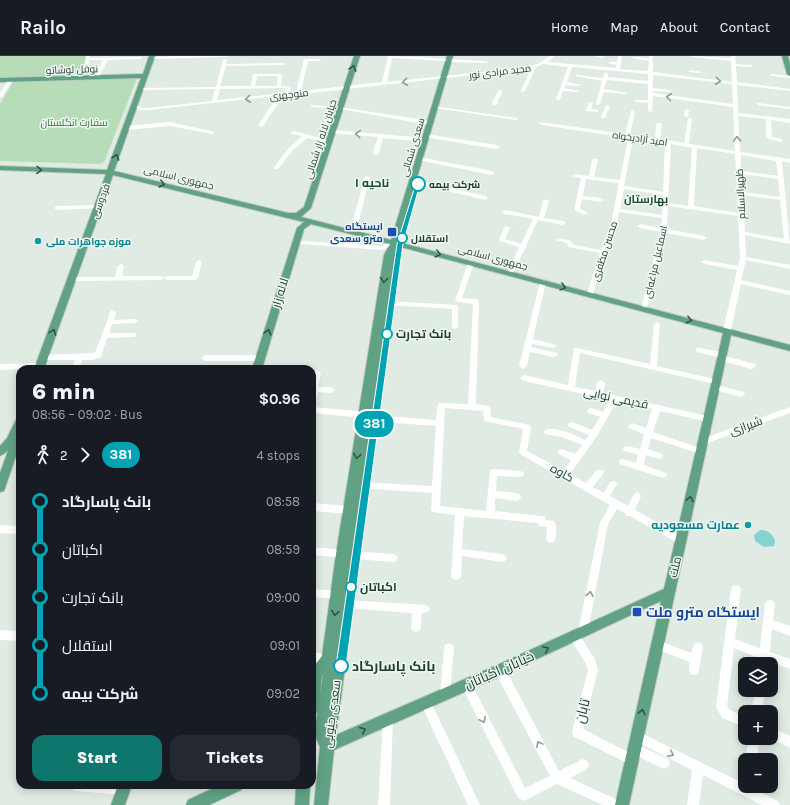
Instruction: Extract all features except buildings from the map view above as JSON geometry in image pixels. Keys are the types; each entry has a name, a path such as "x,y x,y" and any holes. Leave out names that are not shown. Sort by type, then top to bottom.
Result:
{"main road":[{"name":"خیابان لاله زار شمالی","path":"288,215 298,214 307,208 357,56"},
{"path":"785,56 790,72"},
{"name":"فردوسی","path":"41,364 152,57"},
{"name":"سعدی شمالی","path":"397,244 412,182 449,59"},
{"name":"نوفل لوشاتو","path":"0,80 145,76"},
{"name":"جمهوری اسلامی","path":"0,168 110,172 288,215 397,244 417,247 471,263 790,348"},
{"name":"لاله زار","path":"258,365 301,228 310,221"},
{"name":"سعدی جنوبی","path":"321,805 327,746 354,555 358,485 391,264 397,244"},
{"name":"سعدی جنوبی","path":"368,417 390,303 391,264"},
{"name":"ملت","path":"622,805 715,384 727,333 729,331"},
{"path":"0,452 5,441 16,430"},
{"path":"0,488 13,450 5,441"},
{"name":"سعدی جنوبی","path":"316,674 328,658 349,510 358,485"},
{"name":"خیابان اکباتان","path":"327,746 500,670 669,592"},
{"path":"327,746 320,733 330,673 328,658"},
{"path":"118,805 123,789"},
{"path":"194,805 228,789"},
{"path":"302,805 303,789"}],"street":[{"path":"152,57 226,56 214,102"},
{"path":"384,84 389,56 486,62"},
{"name":"مجید مرادی نور","path":"444,77 534,67 553,56"},
{"path":"595,56 602,57"},
{"path":"618,70 620,56"},
{"path":"692,56 734,60 750,66"},
{"path":"86,73 90,57 106,59 140,58"},
{"path":"634,58 651,58 650,111"},
{"path":"70,78 86,73 95,78 106,59"},
{"path":"298,93 306,60 319,60"},
{"name":"ظهیرالاسلام","path":"729,331 743,258 734,60"},
{"path":"542,63 570,66 585,65 606,69 790,90"},
{"path":"610,63 619,64"},
{"path":"224,64 284,64"},
{"path":"594,64 603,66 606,69"},
{"path":"558,99 570,66"},
{"path":"523,91 534,67"},
{"path":"598,104 605,79 606,69"},
{"path":"695,71 695,78"},
{"path":"253,87 255,75 280,75 278,87"},
{"path":"773,75 790,77"},
{"path":"577,76 651,82"},
{"name":"منوچهری","path":"134,105 142,109 148,109 444,77"},
{"path":"0,96 11,80"},
{"path":"564,83 579,85"},
{"path":"140,89 288,87 289,94"},
{"path":"765,87 766,94"},
{"path":"561,89 578,91"},
{"path":"602,90 626,93"},
{"path":"496,104 494,103 501,91"},
{"path":"651,92 670,91"},
{"path":"651,92 736,106"},
{"path":"260,125 281,95"},
{"path":"636,100 650,102"},
{"path":"591,103 588,110 596,111"},
{"path":"759,104 790,108"},
{"path":"313,106 340,108 430,123"},
{"path":"603,117 608,106"},
{"path":"435,107 516,119"},
{"path":"686,145 688,118 687,110"},
{"name":"محسن مظفری","path":"590,294 614,224 633,111"},
{"path":"736,114 790,121"},
{"path":"768,118 769,138 780,140"},
{"name":"امید آزادیخواه","path":"542,123 790,160"},
{"path":"126,128 170,124 212,132"},
{"path":"657,140 659,124"},
{"path":"596,131 598,125"},
{"path":"333,132 426,138 497,147"},
{"path":"294,133 330,141"},
{"path":"276,168 294,147 306,136"},
{"path":"376,154 381,136"},
{"name":"اسماعیل مراغه‌ای","path":"644,309 664,230 668,142"},
{"path":"691,208 695,146"},
{"path":"419,159 492,173"},
{"path":"742,233 788,241 779,159"},
{"path":"591,178 595,160"},
{"path":"738,172 781,178"},
{"path":"576,176 666,194"},
{"path":"584,177 577,210 585,213"},
{"path":"352,232 367,178"},
{"path":"412,182 485,198"},
{"path":"739,193 783,199"},
{"path":"579,197 601,200"},
{"path":"510,273 539,218 546,201"},
{"path":"665,204 741,215"},
{"path":"57,208 98,207"},
{"path":"617,210 665,217"},
{"path":"505,212 563,223"},
{"path":"640,226 704,238"},
{"path":"507,228 502,240 524,247"},
{"path":"559,240 569,242 571,246 604,252"},
{"path":"303,243 382,248 397,244"},
{"path":"743,258 790,267"},
{"path":"72,279 195,278 199,262"},
{"path":"704,262 741,269"},
{"path":"471,263 458,300 475,301 477,306 472,407 441,405 435,509 542,520 542,523 551,524 551,539"},
{"path":"121,279 122,266"},
{"path":"738,281 790,293"},
{"path":"523,366 543,282"},
{"path":"390,303 456,307 454,328"},
{"path":"27,365 80,357 94,357 98,355 112,312"},
{"path":"109,322 135,321"},
{"path":"656,377 657,324"},
{"path":"105,336 132,336"},
{"path":"529,341 553,346"},
{"path":"527,349 554,355"},
{"path":"571,388 577,350 715,384 741,394"},
{"path":"700,350 752,366"},
{"path":"77,365 80,357"},
{"path":"205,358 260,358"},
{"path":"631,372 633,363"},
{"path":"0,367 16,366"},
{"path":"316,378 317,373"},
{"name":"قدیمی نوایی","path":"524,378 708,418"},
{"path":"599,394 601,383"},
{"path":"316,389 331,390"},
{"path":"565,474 594,434 615,398"},
{"name":"کاوه","path":"472,407 487,408 487,419 527,427 523,452 565,474 629,513 681,540"},
{"path":"639,467 657,407"},
{"path":"316,410 368,417 440,423"},
{"name":"شیرازی","path":"701,447 789,410"},
{"path":"591,411 604,416"},
{"path":"572,425 594,434"},
{"path":"632,426 648,433 701,447"},
{"path":"548,432 563,434 587,444"},
{"path":"627,449 658,456"},
{"path":"562,452 577,459"},
{"path":"622,462 663,475"},
{"path":"490,514 493,472 520,474"},
{"path":"587,488 600,472"},
{"path":"605,498 613,484"},
{"path":"358,485 436,490"},
{"path":"492,494 517,498"},
{"path":"629,513 637,496"},
{"path":"579,634 604,523 615,504"},
{"path":"316,507 349,510"},
{"path":"456,576 460,511"},
{"path":"0,529 16,530"},
{"path":"316,551 342,554"},
{"path":"458,552 502,558"},
{"path":"354,555 393,558"},
{"path":"736,589 721,707 724,712 738,719"},
{"path":"316,593 337,595"},
{"path":"347,604 421,609 416,627"},
{"path":"764,657 770,604"},
{"path":"768,623 790,631"},
{"name":"تابان","path":"579,634 593,670 577,732 634,748"},
{"path":"0,635 16,636"},
{"path":"729,642 760,657"},
{"path":"657,645 695,665 698,647"},
{"path":"445,693 449,648"},
{"path":"316,657 328,658"},
{"path":"778,662 790,664"},
{"path":"500,670 557,778 616,805"},
{"path":"466,685 520,793 524,795 583,765"},
{"path":"426,702 474,805"},
{"path":"384,805 388,719"},
{"path":"778,737 790,742"},
{"path":"634,748 664,763"},
{"path":"634,748 698,767 738,785"},
{"path":"693,805 698,767"},
{"path":"754,793 772,804"}],"green space":[{"path":"0,56 87,56 84,72 75,76 0,78"},
{"name":"سفارت انگلستان","path":"137,78 104,162 99,164 0,161 0,104 13,82"}],"water":[{"path":"760,530 771,534 775,541 774,546 764,547 755,541 754,535"}],"bus line":[{"name":"381","path":"341,666 350,592 400,244 418,184"}],"place":[{"name":"شرکت بیمه","path":"418,184"},
{"name":"ایستگاه مترو سعدی","path":"392,232"},
{"name":"استقلال","path":"402,238"},
{"name":"موزه جواهرات ملی","path":"38,241"},
{"name":"بانک تجارت","path":"387,334"},
{"name":"عمارت مسعودیه","path":"748,525"},
{"name":"اکباتان","path":"351,587"},
{"name":"ایستگاه مترو ملت","path":"637,612"},
{"name":"بانک پاسارگاد","path":"341,666"}],"district":[{"name":"ناحیه ۱","path":"372,183"},
{"name":"بهارستان","path":"646,199"}]}
